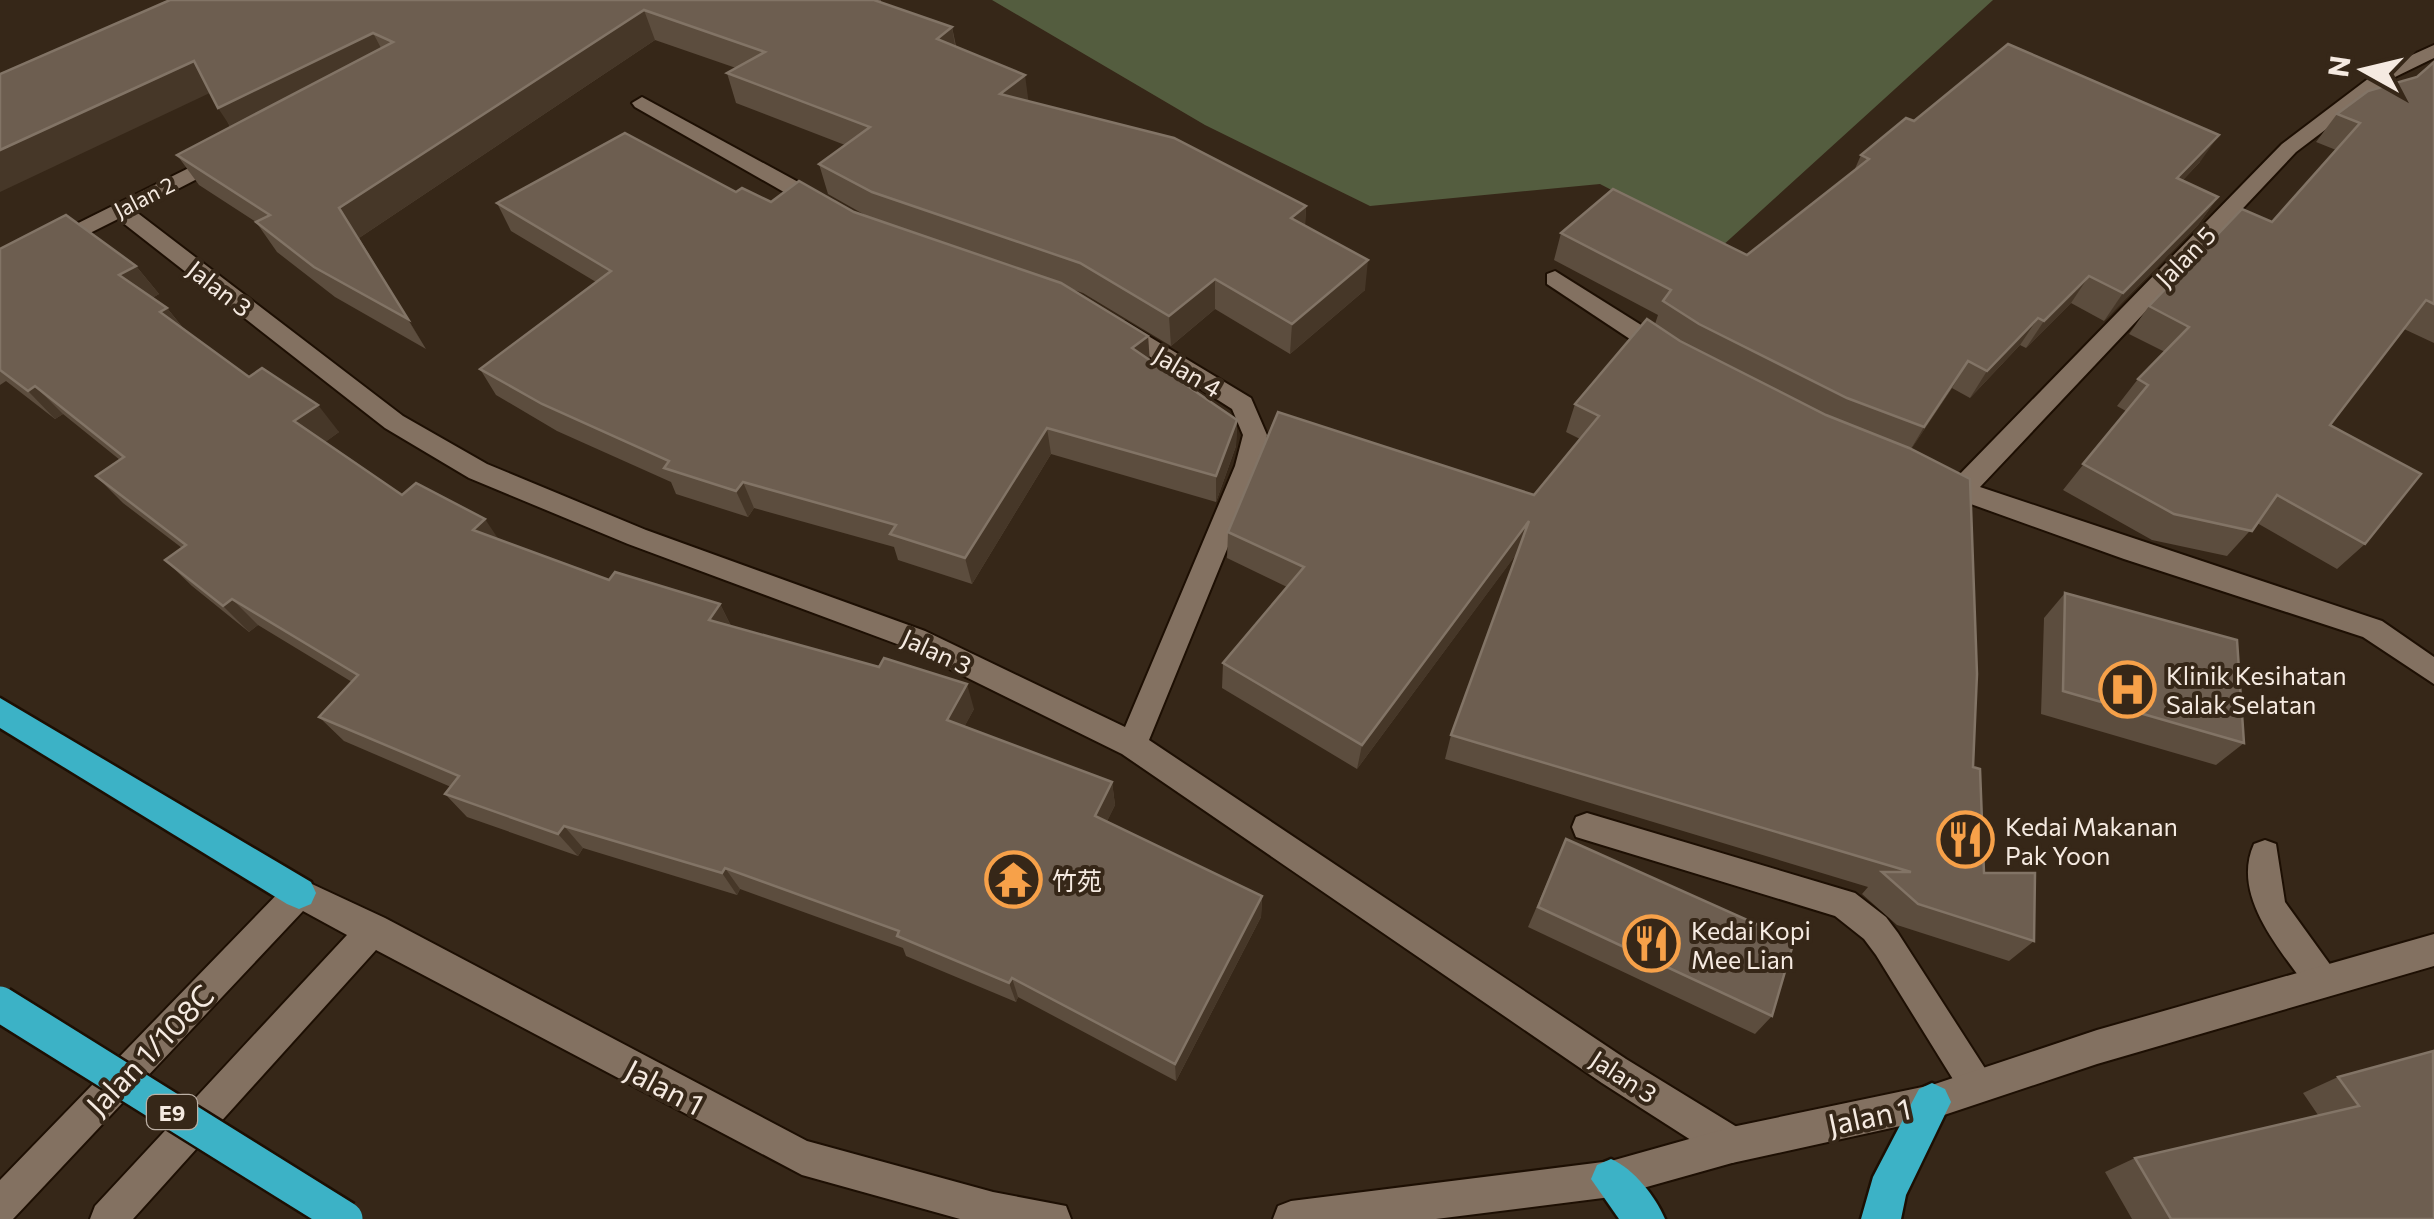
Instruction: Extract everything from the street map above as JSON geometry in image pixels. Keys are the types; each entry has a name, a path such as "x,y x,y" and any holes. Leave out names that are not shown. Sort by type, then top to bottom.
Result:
{"highway":[{"path":"0,712 299,893"},
{"name":"E9","path":"0,1004 345,1219"},
{"path":"1882,1219 1887,1190 1932,1102"},
{"path":"1611,1179 1644,1219"}],"street":[{"name":"Jalan 5","path":"1960,490 2289,148 2388,73 2434,51"},
{"path":"642,104 854,222"},
{"name":"Jalan 2","path":"0,270 240,149"},
{"name":"Jalan 3","path":"119,209 394,422 478,471 636,536 914,639 1132,744 1598,1060 1732,1145"},
{"path":"1555,278 1695,368"},
{"name":"Jalan 4","path":"1090,312 1242,404 1254,435 1248,466 1132,744"},
{"path":"1908,470 2372,629 2434,672"},
{"path":"1587,826 1844,904 1875,928 1887,944 1976,1085"},
{"path":"2264,854 2270,907 2322,981"},
{"name":"Jalan 1","path":"299,893 802,1157 994,1210 1054,1219"},
{"name":"Jalan 1/108C","path":"0,1206 299,893"},
{"path":"108,1219 374,929"},
{"name":"Jalan 1","path":"1291,1219 1611,1179 1732,1145 1932,1102 1976,1085 2434,950"}],"green space":[{"path":"992,0 1993,0 1721,247 1600,184 1370,206 1205,125"}],"building":[{"path":"170,0 874,0 952,27 937,39 1025,75 1000,94 1174,138 1306,206 1291,218 1368,260 1292,324 1215,279 1169,316 1080,263 872,192 819,164 870,127 727,73 765,52 644,10 339,208 408,319 314,267 256,222 270,215 177,155 393,42 373,33 218,108 194,61 0,150 0,74"},
{"path":"2008,44 2219,135 2177,178 2218,197 2123,293 2089,276 2044,321 2038,318 1987,371 1968,361 1924,427 1847,398 1699,324 1663,301 1671,290 1561,233 1613,189 1747,255 1869,159 1861,155 1906,118 1914,121"},
{"path":"2434,62 2434,304 2426,300 2330,425 2421,474 2365,544 2277,495 2252,531 2174,514 2083,464 2148,385 2138,379 2189,327 2149,306 2242,209 2272,222 2360,123 2337,114 2368,91 2417,77"},
{"path":"625,133 736,192 742,188 771,202 799,181 854,212 1061,283 1148,336 1132,348 1237,420 1216,476 1047,428 965,558 890,534 896,525 743,482 736,491 664,468 669,461 542,404 480,369 611,271 497,203"},
{"path":"66,215 136,266 119,275 167,308 160,312 249,377 262,368 318,405 294,421 402,495 416,483 485,519 473,530 609,580 615,572 720,604 709,620 879,667 884,658 967,684 947,720 1112,782 1095,816 1262,896 1175,1064 1012,978 1009,983 897,936 899,931 725,868 722,873 564,826 558,834 445,794 459,776 319,717 358,675 232,599 223,606 165,560 186,545 96,476 124,457 35,386 28,391 0,370 0,249"},
{"path":"1647,319 1680,341 1826,415 1909,448 1970,479 1977,674 1973,767 1980,769 1984,873 2035,873 2034,941 1918,904 1882,872 1911,872 1451,735 1529,521 1362,745 1223,663 1304,567 1228,532 1278,412 1534,495 1599,416 1575,404"},
{"path":"2065,593 2237,640 2244,743 2063,691"},
{"name":"Kedai Kopi Mee Lian","path":"1566,839 1794,941 1772,1016 1538,907"},
{"path":"2433,1051 2434,1219 2171,1219 2135,1158 2359,1106 2338,1077"}],"place":[{"name":"Klinik Kesihatan Salak Selatan","path":"2127,689"},
{"name":"Kedai Makanan Pak Yoon","path":"1966,840"},
{"name":"竹苑","path":"1013,880"},
{"name":"Kedai Kopi Mee Lian","path":"1652,944"}]}
